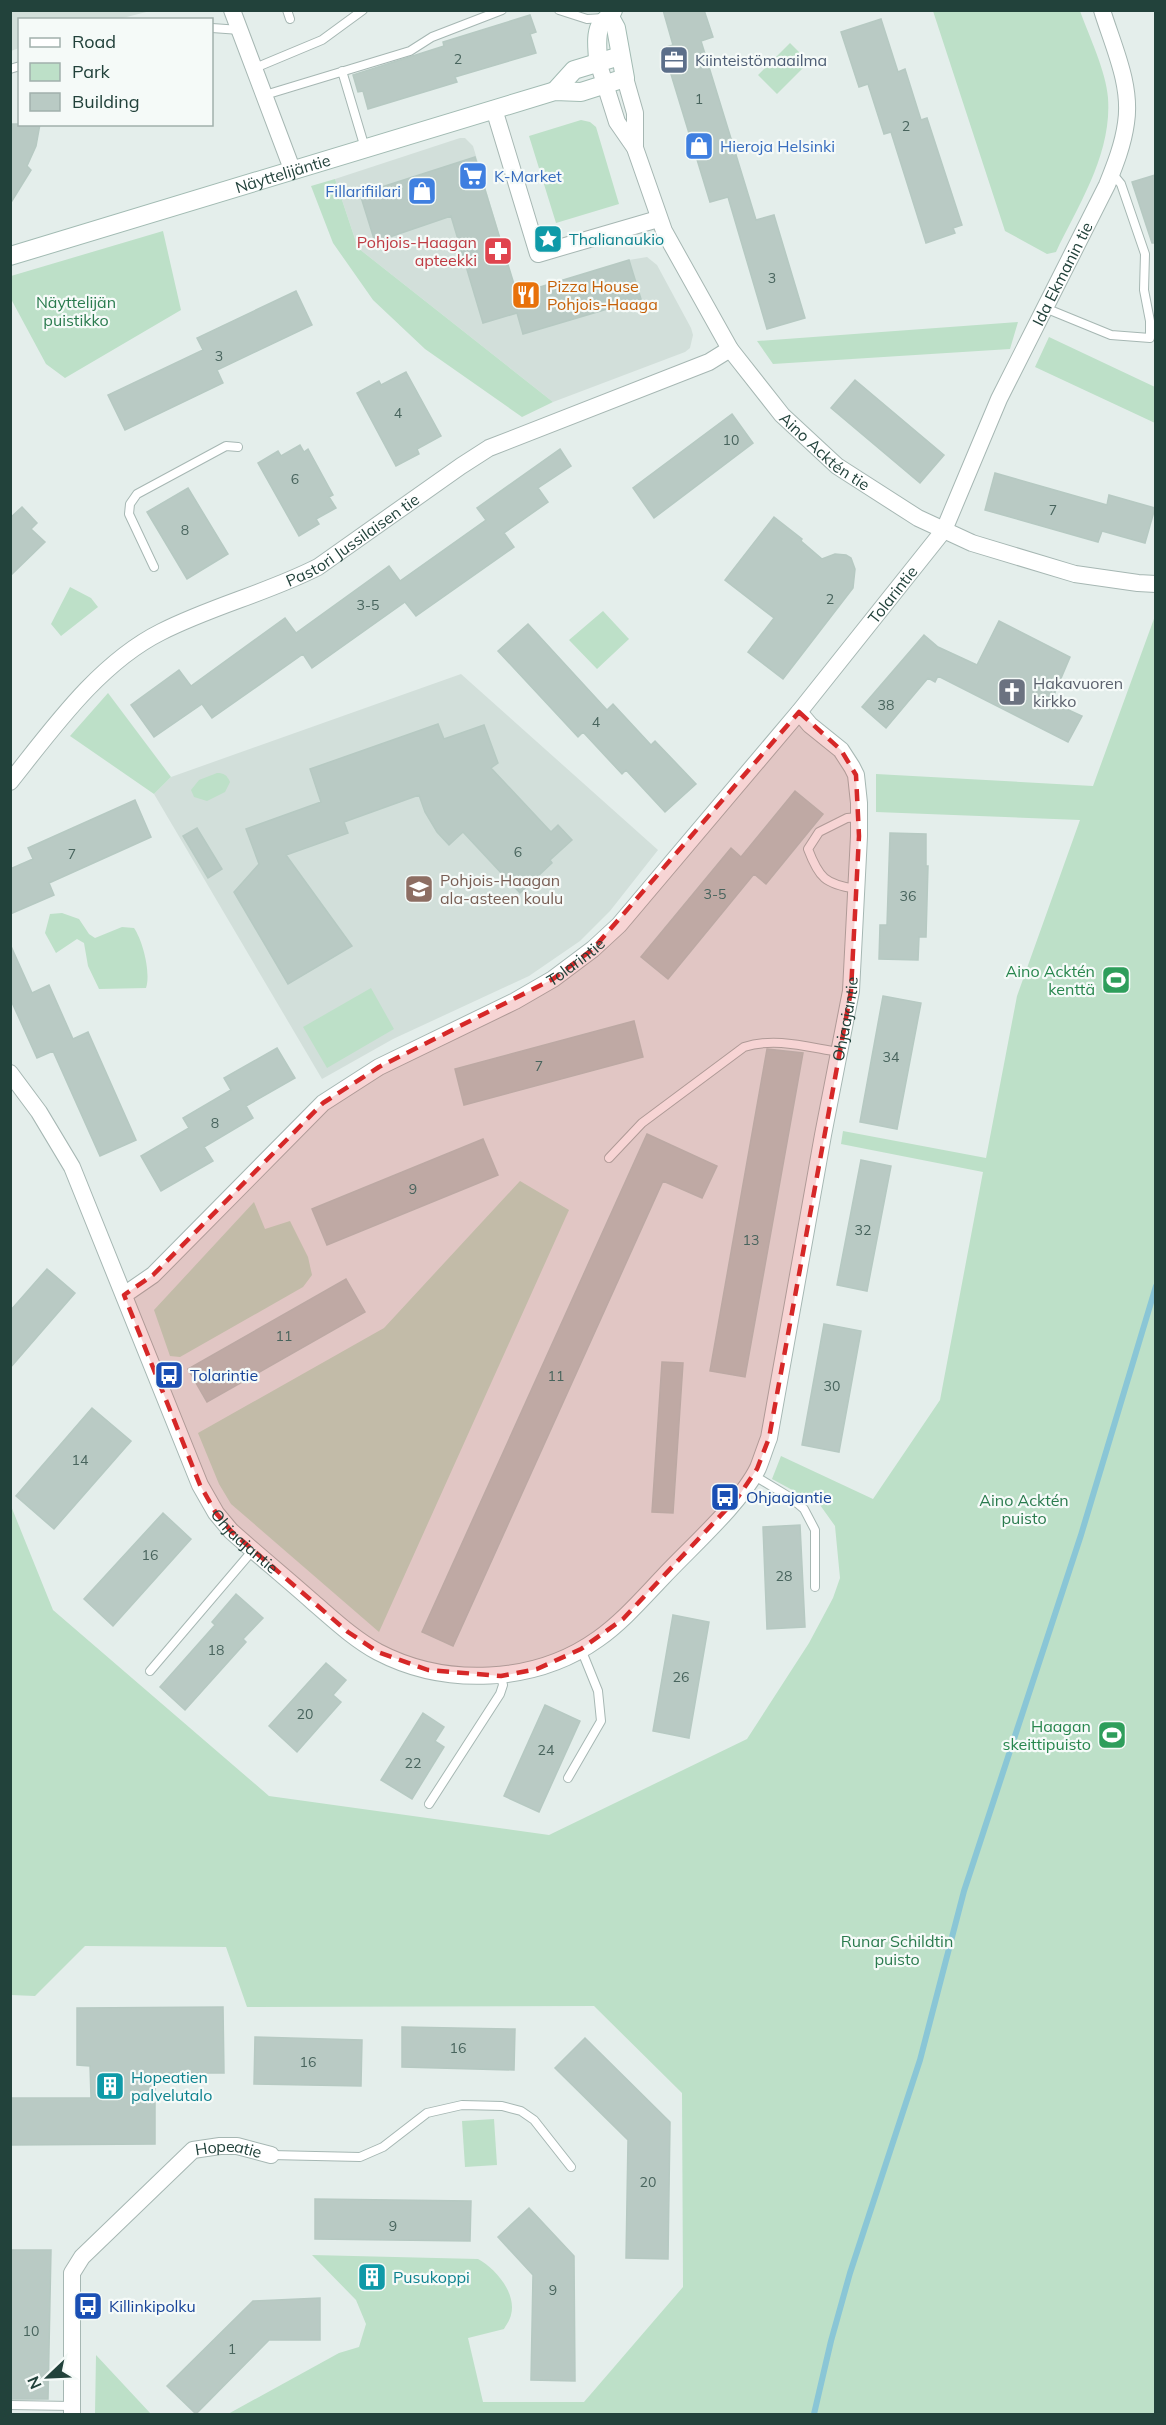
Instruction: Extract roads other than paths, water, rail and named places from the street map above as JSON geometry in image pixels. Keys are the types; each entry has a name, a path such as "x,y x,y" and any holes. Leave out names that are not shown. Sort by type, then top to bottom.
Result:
{"main road":[{"name":"Aino Acktén tie","path":"598,62 599,30 611,14 616,28 625,78"},
{"name":"Näyttelijäntie","path":"555,91 574,70 620,56"},
{"name":"Näyttelijäntie","path":"10,256 555,91 582,92 625,78"}],"street":[{"path":"232,10 292,169"},
{"name":"Ida Ekmanin tie","path":"944,530 999,399 1120,153 1127,102 1124,81 1102,10"},
{"name":"Aino Acktén tie","path":"598,62 617,122 635,148 658,219 730,349 782,415 837,466 918,518 944,530 1004,554 1075,574 1138,584 1155,584"},
{"name":"Aino Acktén tie","path":"625,78 635,113 635,148"},
{"path":"494,109 538,254 658,219"},
{"name":"Pastori Jussilaisen tie","path":"10,782 68,710 97,680 133,650 159,633 292,580 318,567 489,448 709,362 730,349"},
{"name":"Tolarintie","path":"124,1296 153,1275 331,1097 379,1066 515,1001 553,979 619,925 799,712 944,530"},
{"name":"Ohjaajantie","path":"10,1073 39,1112 72,1167 200,1485 231,1531 348,1632 378,1652 428,1670 471,1676 501,1676 537,1669 581,1649 597,1640 623,1619 738,1497 753,1475 769,1438 851,991 859,817 856,776 852,767 841,750 810,725 799,712"},
{"name":"Hopeatie","path":"72,2410 72,2273 82,2257 193,2150 237,2146 271,2155"}],"lane":[{"path":"255,68 322,40 363,10"},
{"path":"265,95 410,51 432,37 502,10"},
{"path":"559,10 587,19 611,14"},
{"path":"213,28 240,30"},
{"path":"342,71 365,148"},
{"path":"1045,308 1111,335 1150,338 1150,321 1144,290 1144,254 1121,184 1112,173"},
{"path":"154,567 129,514 130,504 137,494 226,446 238,447"},
{"path":"856,889 833,885 816,871 808,849 819,832 847,818 859,817"},
{"path":"609,1158 642,1123 744,1047 774,1041 839,1052"},
{"path":"753,1475 791,1498 804,1509 815,1530 815,1587"},
{"path":"150,1671 253,1550"},
{"path":"568,1778 601,1721 598,1691 581,1649"},
{"path":"429,1804 500,1694 503,1686 501,1676"},
{"name":"Hopeatie","path":"271,2155 360,2157 383,2147 427,2113 462,2105 502,2106 521,2111 534,2121 571,2168"},
{"path":"10,2405 72,2410"}],"waterway":[{"path":"814,2414 850,2273 920,2060 964,1891 1081,1535 1156,1286"}],"place":[{"name":"Kiinteistömaailma","path":"674,60"},
{"name":"Hieroja Helsinki","path":"699,146"},
{"name":"K-Market","path":"473,176"},
{"name":"Fillarifiilari","path":"422,191"},
{"name":"Thalianaukio","path":"548,239"},
{"name":"Pohjois-Haagan apteekki","path":"498,251"},
{"name":"Pizza House Pohjois-Haaga","path":"526,295"},
{"name":"Hakavuoren kirkko","path":"1012,692"},
{"name":"Pohjois-Haagan ala-asteen koulu","path":"419,889"},
{"name":"Aino Acktén kenttä","path":"1116,980"},
{"name":"Tolarintie","path":"169,1375"},
{"name":"Ohjaajantie","path":"725,1497"},
{"name":"Haagan skeittipuisto","path":"1112,1735"},
{"name":"Hopeatien palvelutalo","path":"110,2086"},
{"name":"Pusukoppi","path":"372,2277"},
{"name":"Killinkipolku","path":"88,2306"}],"park label":[{"name":"Näyttelijän puistikko","path":"76,311"},
{"name":"Aino Acktén puisto","path":"1024,1509"},
{"name":"Runar Schildtin puisto","path":"897,1950"}]}
